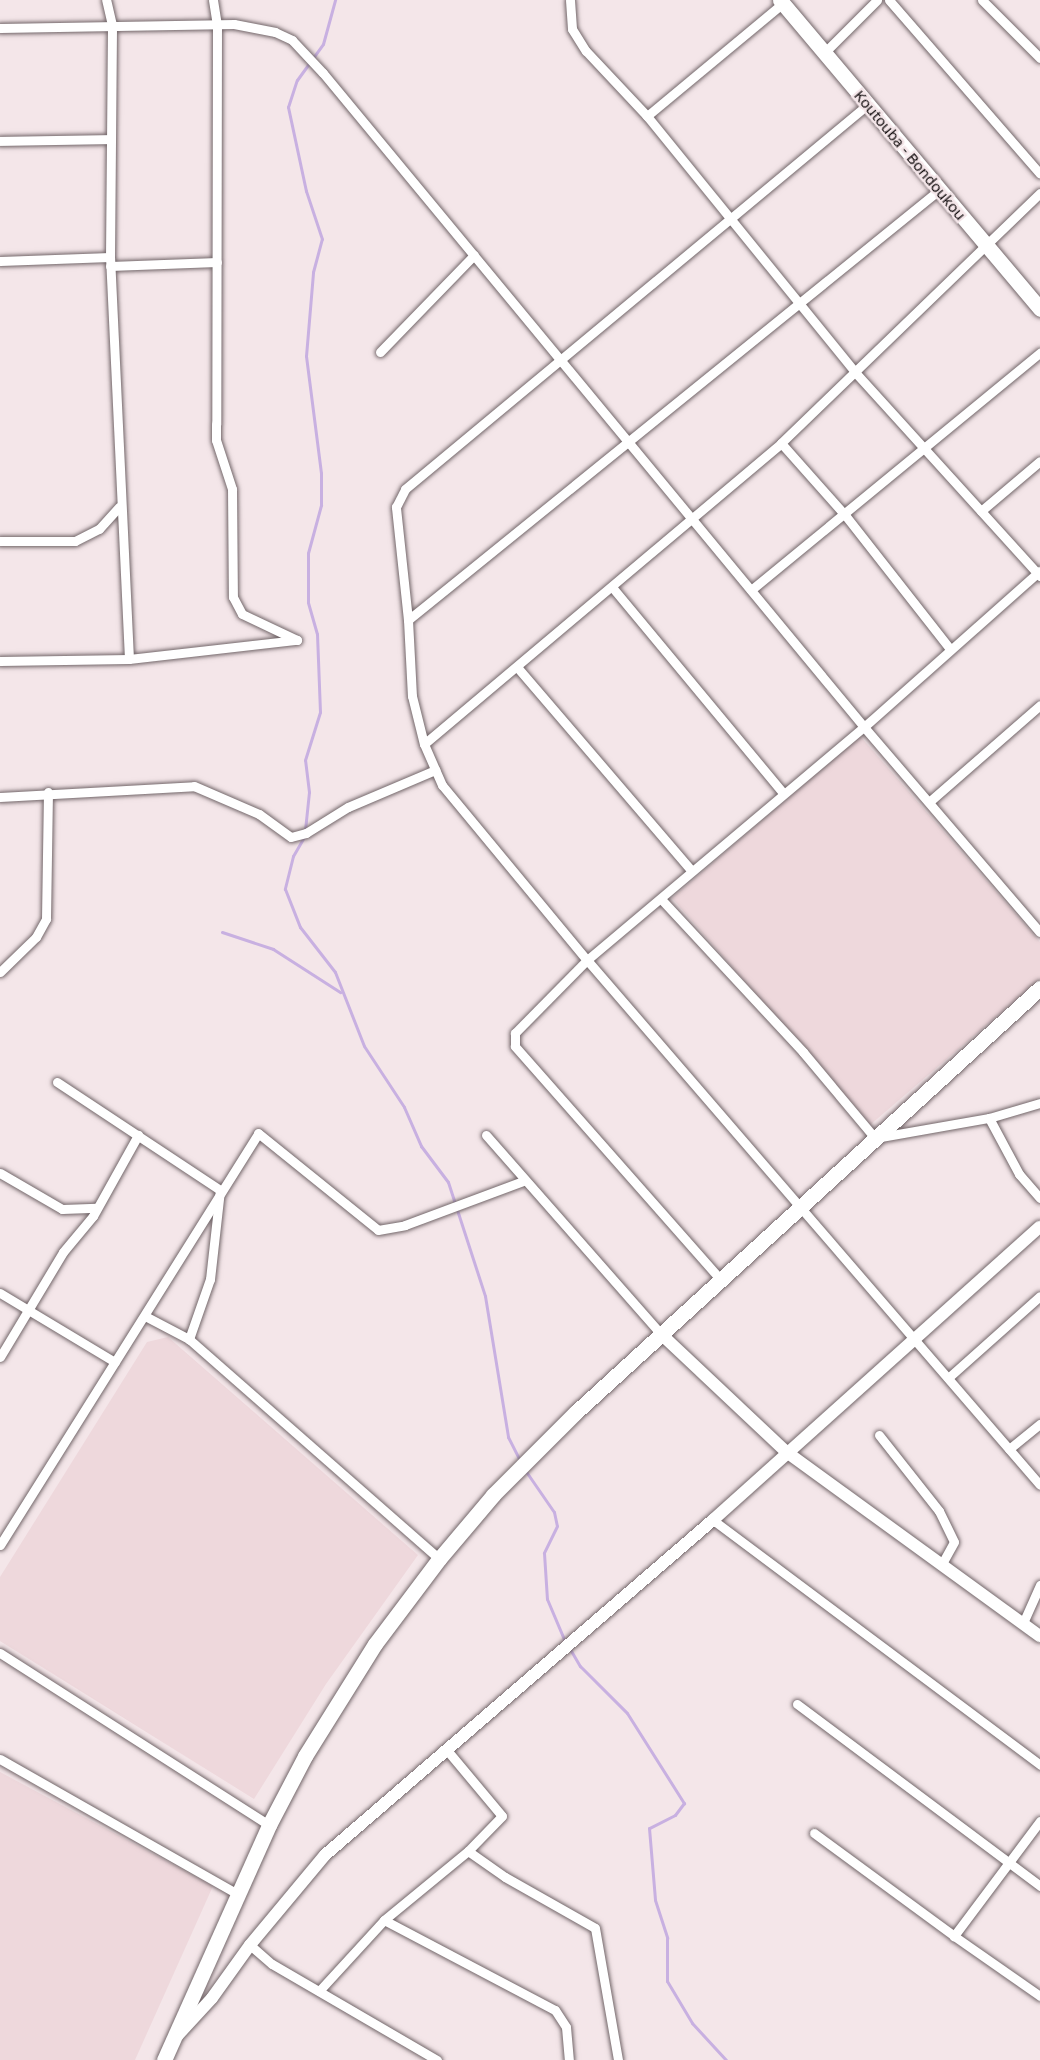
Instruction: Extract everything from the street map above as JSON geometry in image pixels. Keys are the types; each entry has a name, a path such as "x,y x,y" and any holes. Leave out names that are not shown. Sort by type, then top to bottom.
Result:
{"main road":[{"name":"Koutouba - Bondoukou","path":"782,2 1040,309"},
{"path":"165,2060 269,1825 339,1699 439,1559 528,1458 1040,988"}],"street":[{"path":"106,0 112,25 110,261 129,659"},
{"path":"0,661 129,659 297,640 242,614 233,597 232,489 216,440 217,24 213,0"},
{"path":"570,0 572,29 586,51 647,116 854,370 1039,573 864,727 691,870 661,899 587,960 514,1033 515,1046 721,1280"},
{"path":"824,53 877,0"},
{"path":"889,0 1040,174"},
{"path":"982,0 1040,58"},
{"path":"647,116 782,2"},
{"path":"0,28 217,24 274,32 299,47 631,443 864,727 1040,932"},
{"path":"867,105 560,358 399,496 396,507 408,620 412,696 424,744 442,785 587,960 800,1206 913,1341 1040,1485"},
{"path":"0,141 111,139"},
{"path":"408,620 631,443 939,190"},
{"path":"424,744 694,519 781,443 854,370 1040,194"},
{"path":"380,352 474,255"},
{"path":"0,261 217,262"},
{"path":"751,590 1040,353"},
{"path":"781,443 845,515 950,649"},
{"path":"981,511 1040,460"},
{"path":"0,541 75,541 104,525 120,507"},
{"path":"612,587 783,793"},
{"path":"517,667 691,870"},
{"path":"929,802 1040,705"},
{"path":"0,797 48,792 200,787 259,814 291,837 306,833 348,807 435,770"},
{"path":"0,972 36,937 46,919 48,792"},
{"path":"661,899 803,1052 875,1138 989,1118 1040,1103"},
{"path":"57,1082 220,1190"},
{"path":"989,1118 1019,1174 1040,1198"},
{"path":"0,1545 145,1316 220,1190 258,1133 378,1230 405,1225 523,1181"},
{"path":"486,1135 523,1181 661,1334 785,1451 943,1562 1040,1636"},
{"path":"0,1357 63,1252 97,1208 138,1136"},
{"path":"0,1173 62,1209 97,1208"},
{"path":"189,1339 210,1279 220,1190"},
{"path":"173,2040 212,1998 250,1945 325,1855 712,1520 785,1451 913,1341 1040,1227"},
{"path":"0,1293 115,1362"},
{"path":"948,1378 1040,1296"},
{"path":"145,1316 189,1339 439,1559"},
{"path":"1009,1449 1040,1424"},
{"path":"879,1435 939,1511 954,1542 943,1562"},
{"path":"712,1520 1040,1765"},
{"path":"1023,1623 1040,1585"},
{"path":"0,1653 269,1825"},
{"path":"797,1704 1040,1886"},
{"path":"319,1990 384,1920 468,1851 502,1816 446,1749"},
{"path":"0,1759 238,1894"},
{"path":"954,1936 1040,1821"},
{"path":"814,1833 1040,1996"},
{"path":"468,1851 505,1877 595,1928 618,2060"},
{"path":"384,1920 555,2010 566,2027 569,2060"},
{"path":"250,1945 319,1990 437,2060"}],"shaded area":[{"path":"860,736 1040,942 1040,979 870,1125 672,898"},
{"path":"168,1337 418,1555 326,1684 254,1799 0,1641 0,1577 147,1342"},
{"path":"0,1772 213,1886 135,2060 0,2060"}],"waterway":[{"path":"305,830 309,792 305,760 320,712 317,634 308,602 308,553 321,505 321,473 306,356 313,272 322,239 306,191 288,107 297,80 323,44 335,0"},
{"path":"304,837 293,856 285,889 300,927 335,972 364,1046 404,1107 421,1146 448,1182 485,1296 508,1437 520,1461"},
{"path":"222,932 273,949 340,992"},
{"path":"525,1470 554,1512 557,1526 544,1553 547,1599 566,1644"},
{"path":"570,1649 580,1666 627,1713 684,1803 675,1815 649,1828 655,1900 667,1938 667,1981 692,2023 726,2060"}]}
